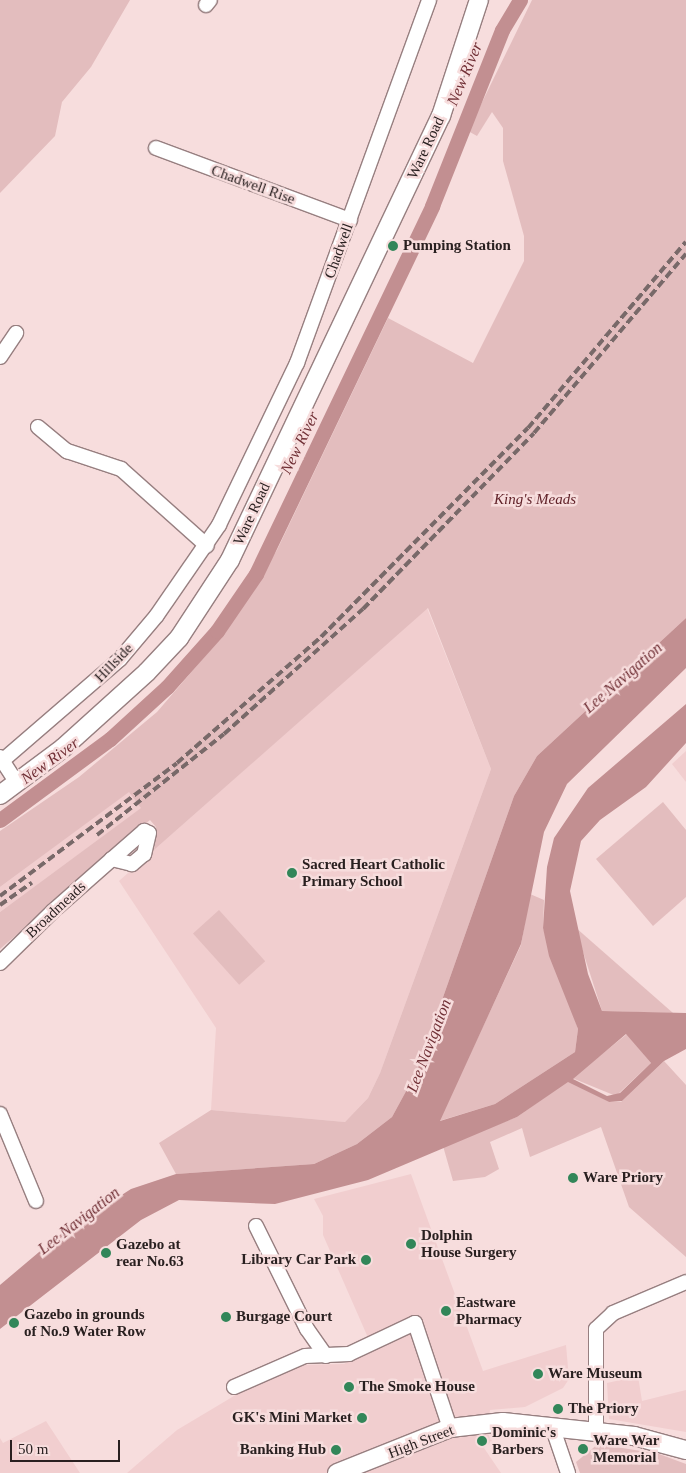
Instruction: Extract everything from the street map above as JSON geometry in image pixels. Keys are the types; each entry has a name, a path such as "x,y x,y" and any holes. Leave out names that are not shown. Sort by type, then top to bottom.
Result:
{"main road":[{"name":"Ware Road","path":"0,795 63,748 148,672 179,638 230,560 441,116 462,64 479,0"},
{"name":"High Street","path":"337,1473 450,1428 503,1422 596,1432 686,1450"}],"street":[{"name":"Chadwell","path":"234,497 297,363 429,0"},
{"name":"Chadwell Rise","path":"156,148 350,220"},
{"path":"0,357 16,333"},
{"path":"38,427 67,451 121,469 206,546"},
{"name":"Hillside","path":"1,759 120,658 206,546 234,497"},
{"path":"1,759 17,782"},
{"name":"Broadmeads","path":"0,963 112,859"},
{"path":"0,1114 36,1201"},
{"path":"256,1226 302,1320 326,1356"},
{"path":"596,1432 596,1329 613,1313 686,1282"},
{"path":"234,1388 305,1356 349,1354 415,1323 450,1428"},
{"path":"552,1426 568,1473"}],"shaded area":[{"name":"Sacred Heart Catholic Primary School","path":"427,608 491,769 380,1073 368,1098 345,1122 211,1110 216,1028 119,881"},
{"path":"686,751 686,782 672,764"},
{"path":"158,770 143,807 0,912 0,887"},
{"path":"411,1174 483,1371 566,1345 569,1379 563,1388 525,1407 490,1410 487,1432 492,1441 484,1448 501,1473 127,1473 177,1430 244,1390 302,1365 344,1364 373,1349 323,1235 323,1216 314,1199"},
{"path":"638,1376 642,1401 686,1390 686,1432 609,1419 607,1383"},
{"path":"46,1421 80,1473 0,1473 0,1438 3,1443"}],"green space":[{"path":"0,0 130,0 91,67 62,102 55,136 0,193"},
{"name":"King's Meads","path":"532,0 686,0 686,618 537,756 514,796 417,1071 392,1117 357,1144 314,1164 176,1174 159,1143 211,1110 345,1122 368,1098 380,1073 491,769 428,608 154,850 156,827 150,820 0,949 0,912 141,808 129,792 0,887 0,831 79,777 157,712 225,633 277,550 388,318 473,363 524,261 524,236 503,161 503,128 492,112 477,136 468,131"},
{"path":"663,802 686,830 686,897 653,926 596,859"},
{"path":"530,894 544,900 543,928 578,1029 575,1052 495,1104 439,1121 521,945"},
{"path":"219,910 265,961 239,985 193,933"},
{"path":"575,927 673,1013 602,1011"},
{"path":"627,1034 651,1063 616,1096 572,1078"},
{"path":"664,1061 686,1085 686,1257 629,1207 601,1127 530,1157 522,1128 490,1142 499,1169 485,1177 453,1181 443,1146 517,1117 568,1081 609,1102 621,1102"},
{"path":"598,1444 659,1454 686,1464 686,1473 580,1473 576,1462"}],"water":[{"name":"Lee Navigation","path":"686,618 686,668 567,784 544,832 521,944 440,1121 495,1104 575,1052 578,1029 549,956 543,928 547,867 554,838 588,788 686,704 686,743 646,787 600,820 581,841 570,891 588,974 602,1011 686,1013 686,1049 664,1061 622,1101 609,1102 568,1082 517,1117 368,1180 275,1204 179,1200 141,1220 0,1329 0,1285 58,1236 131,1189 176,1174 314,1164 357,1144 392,1117 417,1071 514,796 537,756","holes":["626,1034 651,1063 620,1093 607,1096 573,1079"]}],"waterway":[{"name":"New River","path":"0,820 110,739 167,687 217,631 256,574 432,206 502,30 520,0"}],"railway":[{"path":"0,896 177,763 321,637 528,428 686,242"},
{"path":"97,835 224,734 363,609 534,433 686,254"},
{"path":"0,905 32,883"}],"place":[{"name":"Pumping Station","path":"393,246"},
{"name":"Sacred Heart Catholic Primary School","path":"292,873"},
{"name":"Ware Priory","path":"573,1178"},
{"name":"Dolphin House Surgery","path":"411,1244"},
{"name":"Gazebo at rear No.63","path":"106,1253"},
{"name":"Library Car Park","path":"366,1260"},
{"name":"Eastware Pharmacy","path":"446,1311"},
{"name":"Burgage Court","path":"226,1317"},
{"name":"Gazebo in grounds of No.9 Water Row","path":"14,1323"},
{"name":"Ware Museum","path":"538,1374"},
{"name":"The Smoke House","path":"349,1387"},
{"name":"The Priory","path":"558,1409"},
{"name":"GK's Mini Market","path":"362,1418"},
{"name":"Dominic's Barbers","path":"482,1441"},
{"name":"Ware War Memorial","path":"583,1449"},
{"name":"Banking Hub","path":"336,1450"}]}
